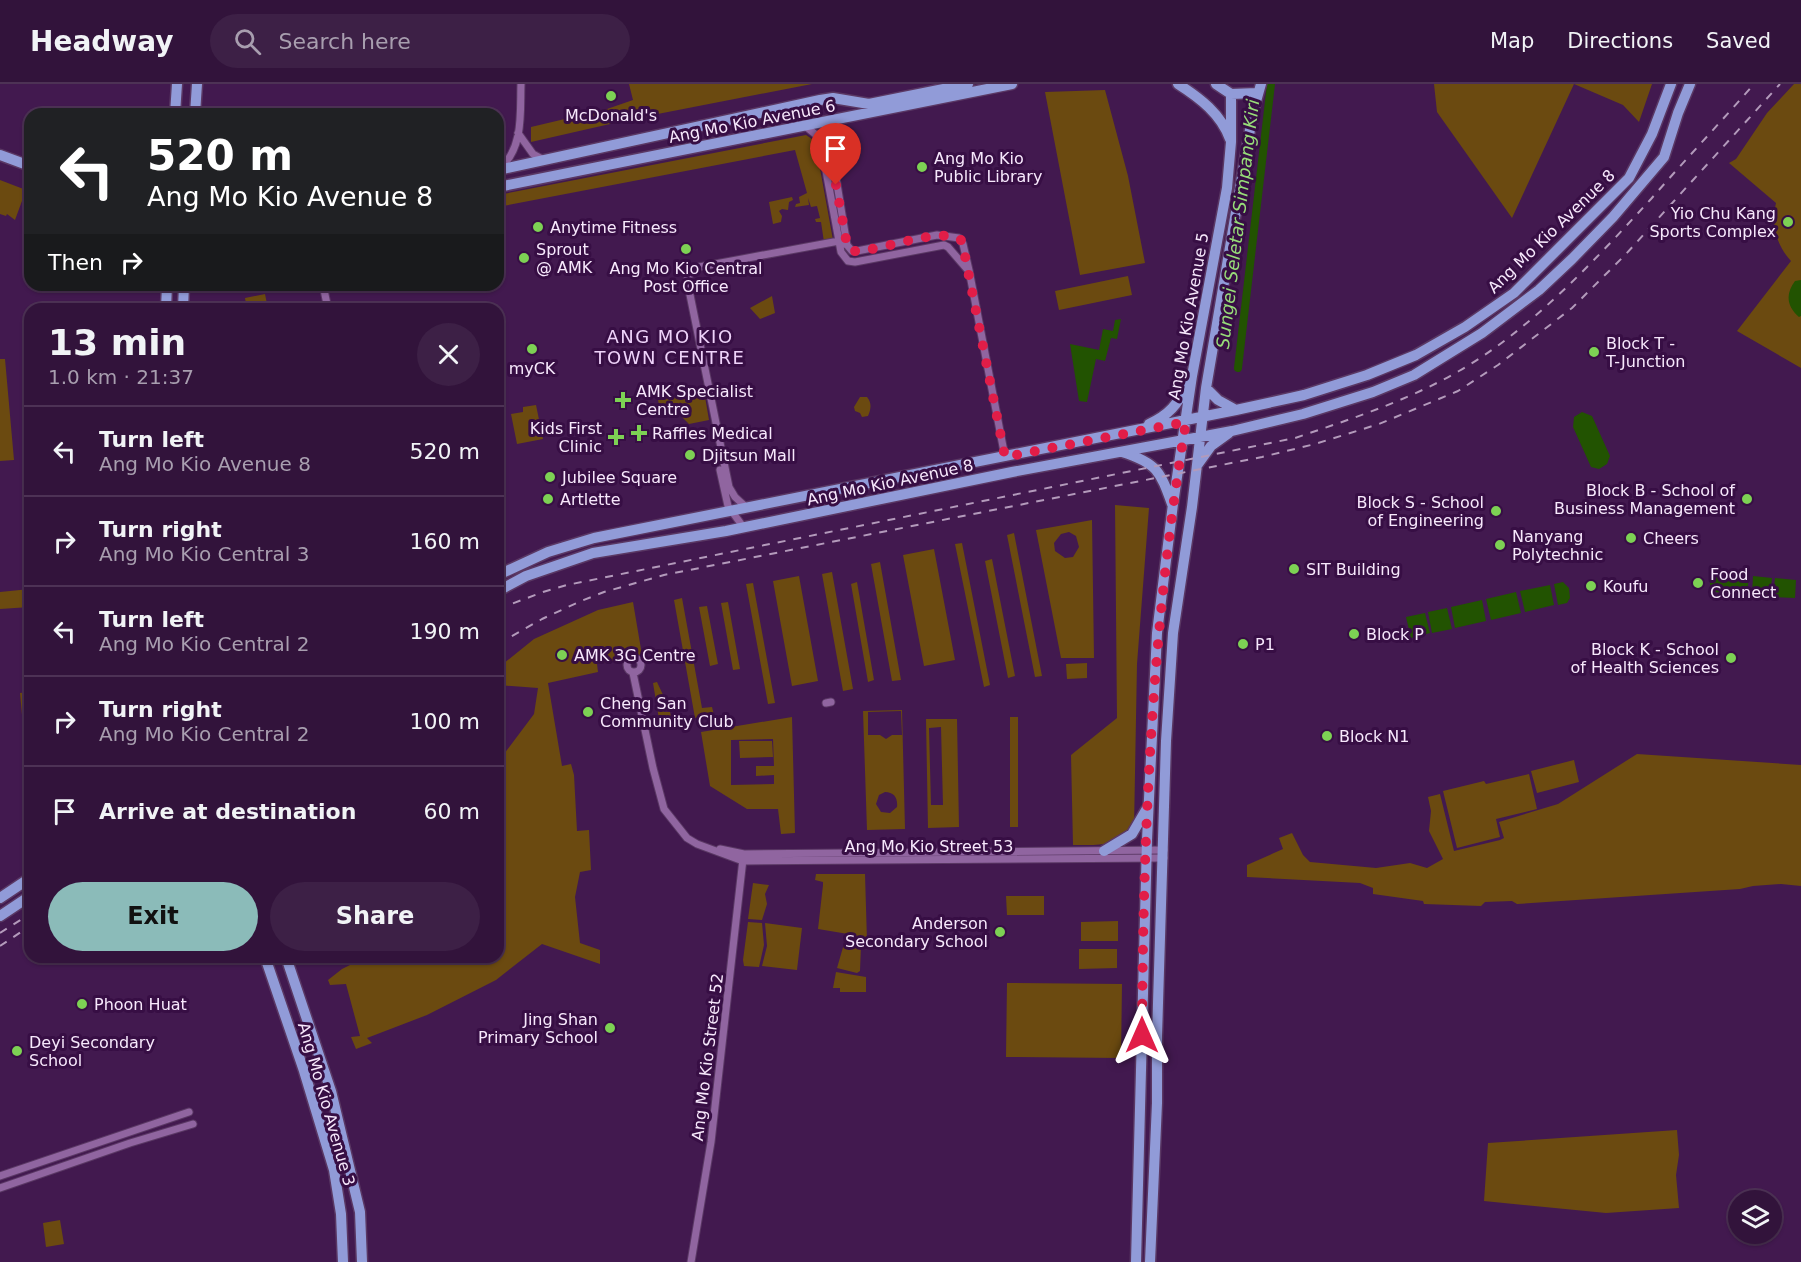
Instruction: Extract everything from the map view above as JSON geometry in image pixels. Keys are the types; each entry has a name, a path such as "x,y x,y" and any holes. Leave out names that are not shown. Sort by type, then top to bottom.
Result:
{"main road":[{"path":"175,108 177,84"},
{"path":"196,108 197,84"},
{"name":"Ang Mo Kio Avenue 6","path":"504,168 820,100 834,98 869,104 968,84"},
{"name":"Ang Mo Kio Avenue 6","path":"504,186 1012,84"},
{"path":"1178,84 1202,99 1227,129 1232,142"},
{"path":"1216,84 1231,94 1260,87"},
{"name":"Ang Mo Kio Avenue 8","path":"504,572 548,552 594,537 1186,422 1304,395 1367,375 1416,355 1465,327 1514,292 1629,178 1652,134 1671,84"},
{"name":"Ang Mo Kio Avenue 8","path":"504,588 526,576 593,553 744,528 1232,431 1303,414 1373,392 1414,375 1482,333 1539,290 1613,216 1664,157 1690,84"},
{"name":"Ang Mo Kio Avenue 5","path":"1150,1262 1157,1103 1166,741 1173,633 1206,388 1260,87"},
{"name":"Ang Mo Kio Avenue 5","path":"1136,1262 1142,1102 1142,998 1157,633 1192,376 1227,188 1232,142 1231,94"},
{"path":"0,148 24,156"},
{"path":"0,155 24,164"},
{"path":"1136,430 1164,417 1173,410 1192,376"},
{"path":"1206,388 1218,400 1236,410"},
{"path":"1196,467 1211,446 1232,431"},
{"path":"1120,452 1144,459 1162,476 1173,504"},
{"path":"829,492 823,500 826,507 832,509"},
{"path":"1104,851 1132,834 1142,821 1149,804"},
{"path":"0,898 24,882"},
{"path":"0,916 24,900"},
{"name":"Ang Mo Kio Avenue 3","path":"267,963 304,1071 334,1170 342,1214 343,1262"},
{"name":"Ang Mo Kio Avenue 3","path":"288,963 331,1091 360,1212 362,1262"},
{"path":"1142,1102 1148,1108 1157,1103"}],"street":[{"path":"504,164 516,145 522,84"},
{"path":"837,119 830,141 847,245"},
{"path":"804,125 815,134 821,144 841,252 848,261 855,262 939,245 948,247 969,270"},
{"path":"518,133 532,154 544,160"},
{"path":"747,508 735,497 729,487 716,427 688,285 688,276 699,267 839,241 852,251 857,251 938,235 959,238 962,241 969,270 1005,457"},
{"path":"716,427 715,443 725,494 731,512 744,528"},
{"name":"Ang Mo Kio Street 53","path":"636,672 652,768 664,809 687,838 697,844 744,857 1164,854"},
{"name":"Ang Mo Kio Street 53","path":"744,857 1104,851 1147,854"},
{"name":"Ang Mo Kio Street 52","path":"692,1262 711,1142 744,857"},
{"path":"0,1176 189,1112"},
{"path":"0,1188 193,1124"}],"shaded area":[{"path":"629,84 812,84 632,119 531,142 531,127 607,109 633,100"},
{"path":"1434,84 1574,84 1512,218 1437,112"},
{"path":"1574,84 1652,84 1639,122 1623,105"},
{"name":"Yio Chu Kang Sports Complex","path":"1794,84 1801,84 1801,368 1737,331 1791,261 1776,234 1774,219 1776,203 1729,163 1736,159 1767,113"},
{"path":"1105,90 1128,176 1145,263 1080,275 1045,92"},
{"path":"806,135 815,141 833,240 824,242 821,222 816,222 815,219 820,218 817,206 811,207 808,198 809,205 795,207 800,203 799,197 807,193 795,150 504,206 504,194"},
{"path":"0,180 24,189 15,220 7,214 6,216 0,214"},
{"path":"792,197 793,200 789,202 788,210 779,211 782,216 781,222 773,224 769,202"},
{"path":"1128,276 1132,295 1059,310 1055,291"},
{"path":"1801,280 1801,316 1799,317 1790,305 1789,295 1795,281"},
{"path":"265,294 267,303 246,303 245,298"},
{"path":"772,296 775,313 760,319 750,308"},
{"path":"1121,319 1117,339 1111,338 1105,361 1096,359 1087,402 1079,401 1070,344 1099,350 1103,329 1113,331 1115,320"},
{"path":"0,359 5,359 14,460 0,461"},
{"path":"704,391 709,420 689,424 677,412 661,414 658,400"},
{"path":"860,397 867,397 870,402 868,416 862,417 855,411 854,407"},
{"path":"536,405 543,439 517,444 511,414 523,412 523,407"},
{"path":"1582,412 1592,416 1610,456 1607,464 1599,469 1591,467 1573,427 1574,417"},
{"path":"1115,505 1149,508 1137,664 1134,828 1119,839 1106,844 1073,845 1071,755 1117,718"},
{"path":"1092,520 1094,658 1061,658 1036,530","holes":["1069,532 1076,536 1079,547 1073,557 1065,558 1055,551 1054,543 1061,534"]},
{"path":"1014,533 1042,676 1035,677 1007,535"},
{"path":"962,543 990,685 984,687 955,544"},
{"path":"934,549 955,660 924,666 903,555"},
{"path":"992,559 1015,676 1008,678 985,561"},
{"path":"880,562 901,680 892,681 871,564"},
{"path":"832,572 853,689 843,691 822,574"},
{"path":"1715,572 1749,575 1747,595 1714,592 1710,582"},
{"path":"799,576 818,681 792,686 773,581"},
{"path":"1753,576 1772,578 1770,596 1752,595"},
{"path":"1775,578 1796,580 1795,598 1773,597"},
{"path":"857,582 874,680 868,682 851,584"},
{"path":"1563,582 1569,588 1570,598 1567,603 1558,605 1554,584"},
{"path":"753,583 775,703 768,704 746,584"},
{"path":"1550,585 1554,605 1525,612 1520,591"},
{"path":"24,590 24,607 0,609 0,592"},
{"path":"1516,592 1521,613 1491,620 1486,599"},
{"path":"682,598 702,708 712,707 714,715 695,718 674,600"},
{"path":"1482,600 1486,621 1455,628 1451,607"},
{"path":"633,602 642,655 597,664 598,672 548,683 562,766 571,764 574,775 577,831 589,830 591,870 580,872 575,897 580,943 600,950 600,964 542,944 496,980 427,1015 367,1038 372,1043 356,1049 351,1037 360,1036 346,984 330,985 328,980 342,969 354,963 504,963 504,754 534,714 538,688 504,685 504,663 534,639 598,610"},
{"path":"728,602 740,669 733,670 721,603"},
{"path":"707,606 718,664 710,666 699,607"},
{"path":"1447,608 1452,629 1432,633 1428,612"},
{"path":"1425,613 1430,633 1411,638 1406,617"},
{"path":"1087,663 1087,678 1067,679 1066,664"},
{"path":"657,682 664,697 664,712 670,712 671,717 659,719 653,683"},
{"path":"20,693 24,693 24,737"},
{"path":"902,710 905,829 867,830 863,711","holes":["901,711 902,735 892,735 886,739 880,735 868,735 868,712","885,792 893,794 897,801 897,807 890,813 881,812 876,804 879,795"]},
{"path":"792,717 795,833 781,834 778,809 747,809 710,786 701,732","holes":["773,739 774,766 756,766 756,776 774,775 774,784 731,785 731,740"]},
{"path":"1010,717 1018,717 1018,827 1010,827"},
{"path":"926,719 957,719 959,827 928,828","holes":["941,727 943,805 931,805 929,728"]},
{"path":"739,741 772,741 773,757 740,758"},
{"path":"1637,754 1801,765 1801,886 1781,884 1740,889 1517,904 1512,901 1485,902 1481,906 1424,904 1423,901 1373,894 1373,888 1360,883 1247,877 1247,865 1283,849 1279,838 1292,833 1303,855 1310,862 1376,868 1410,863 1427,868 1443,859 1429,831 1431,811 1428,797 1440,794 1454,851 1504,838 1499,822 1558,804"},
{"path":"1574,760 1579,782 1537,793 1531,771"},
{"path":"1529,774 1537,809 1496,819 1500,837 1457,848 1443,791 1484,781 1486,784"},
{"path":"816,874 865,874 867,941 859,941 848,934 818,929 823,882 815,880"},
{"path":"753,883 769,885 765,894 767,904 762,920 748,919"},
{"path":"1006,896 1044,896 1044,915 1007,915"},
{"path":"1118,921 1118,941 1081,941 1081,922"},
{"path":"748,922 762,923 764,945 759,967 744,966"},
{"path":"765,923 802,928 797,970 762,966 767,946"},
{"path":"846,937 861,945 860,971 857,973 837,968"},
{"path":"1079,949 1117,949 1117,968 1079,969"},
{"path":"836,972 866,977 866,992 840,992 840,988 833,988"},
{"path":"1007,983 1122,984 1121,1058 1006,1057"},
{"path":"1677,1130 1679,1155 1676,1175 1679,1208 1606,1213 1484,1201 1488,1143"},
{"path":"60,1220 64,1244 46,1247 43,1223"}],"waterway":[{"name":"Sungei Seletar Simpang Kiri","path":"1238,368 1271,84"}],"railway":[{"path":"504,607 567,585 1295,438 1399,400 1459,371 1486,354 1537,314 1608,246 1754,84"},
{"path":"504,641 542,619 581,601 664,575 1262,457 1315,444 1379,424 1458,391 1498,365 1572,308 1626,254 1780,84"},
{"path":"0,933 24,918"},
{"path":"0,946 24,930"}],"place":[{"name":"McDonald's","path":"611,96"},
{"name":"Ang Mo Kio Public Library","path":"922,167"},
{"name":"Yio Chu Kang Sports Complex","path":"1788,222"},
{"name":"Anytime Fitness","path":"538,227"},
{"name":"Ang Mo Kio Central Post Office","path":"686,249"},
{"name":"Sprout @ AMK","path":"524,258"},
{"name":"myCK","path":"532,349"},
{"name":"Block T - T-Junction","path":"1594,352"},
{"name":"AMK Specialist Centre","path":"623,400"},
{"name":"Raffles Medical","path":"639,433"},
{"name":"Kids First Clinic","path":"616,437"},
{"name":"Djitsun Mall","path":"690,455"},
{"name":"Jubilee Square","path":"550,477"},
{"name":"Artlette","path":"548,499"},
{"name":"Block B - School of Business Management","path":"1747,499"},
{"name":"Block S - School of Engineering","path":"1496,511"},
{"name":"Cheers","path":"1631,538"},
{"name":"Nanyang Polytechnic","path":"1500,545"},
{"name":"SIT Building","path":"1294,569"},
{"name":"Food Connect","path":"1698,583"},
{"name":"Koufu","path":"1591,586"},
{"name":"Block P","path":"1354,634"},
{"name":"P1","path":"1243,644"},
{"name":"AMK 3G Centre","path":"562,655"},
{"name":"Block K - School of Health Sciences","path":"1731,658"},
{"name":"Cheng San Community Club","path":"588,712"},
{"name":"Block N1","path":"1327,736"},
{"name":"Anderson Secondary School","path":"1000,932"},
{"name":"Phoon Huat","path":"82,1004"},
{"name":"Jing Shan Primary School","path":"610,1028"},
{"name":"Deyi Secondary School","path":"17,1051"}],"district":[{"name":"ANG MO KIO TOWN CENTRE","path":"670,347"}],"route":[{"path":"836,185 847,245 852,251 938,235 959,238 962,241 1005,457 1186,422 1157,633 1147,840 1142,1035"}]}
